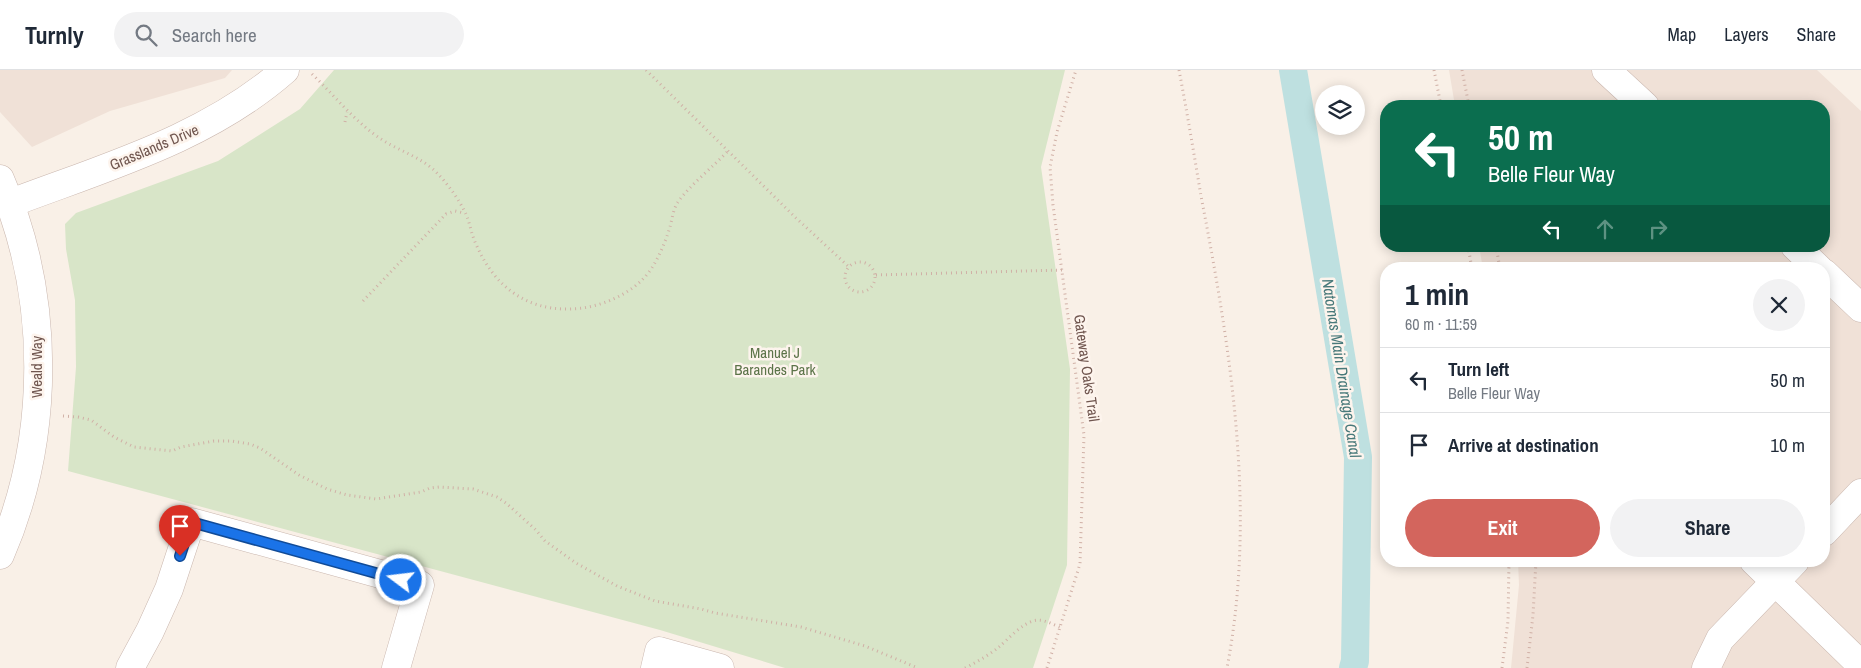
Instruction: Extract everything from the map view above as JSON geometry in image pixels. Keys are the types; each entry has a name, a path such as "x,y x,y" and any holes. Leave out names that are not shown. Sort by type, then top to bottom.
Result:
{"street":[{"name":"Grasslands Drive","path":"11,203 152,150 194,131 234,108 285,70"},
{"path":"1606,70 1638,100"},
{"name":"Weald Way","path":"0,179 11,203 21,236 32,286 37,337 38,389 33,440 22,491 0,555"},
{"path":"1801,252 1812,262"},
{"path":"1830,279 1861,308"},
{"path":"1830,526 1861,494"},
{"path":"130,668 150,631 169,589 191,522 420,585 396,668"},
{"path":"1761,567 1861,665"},
{"path":"1706,668 1720,639 1789,567"},
{"path":"655,668 660,651 720,668"}],"path":[{"path":"308,70 336,97 347,111 382,140 418,159 436,172 465,213 476,245 488,268 503,286 539,306 560,310 593,306 611,300 642,280 657,259 668,235 676,203 728,151"},
{"path":"646,70 796,218 848,266"},
{"name":"Gateway Oaks Trail","path":"1047,668 1080,564 1084,435 1050,167 1057,132 1076,70"},
{"path":"1179,70 1227,339 1234,402 1240,535 1238,599 1227,668"},
{"path":"1434,70 1440,100"},
{"path":"1462,70 1468,100"},
{"path":"345,122 347,111"},
{"path":"363,300 446,214 455,212 465,213"},
{"path":"862,261 871,266 876,275 876,280 870,289 860,292 850,289 845,280 848,266 862,261"},
{"path":"876,275 1062,270"},
{"path":"35,415 78,417 91,420 134,447 172,451 181,447 214,441 250,444 260,448 299,475 327,489 347,496 376,499 421,492 439,487 474,489 497,497 506,503 536,530 545,541 576,563 617,586 655,602 800,627 865,646 918,668"},
{"path":"1502,668 1508,621 1509,567"},
{"path":"1527,668 1536,567"},
{"path":"965,668 977,662 1026,624 1034,620 1044,620 1060,628"}],"shaded area":[{"path":"0,70 232,70 225,78 110,111 32,147 0,112"},
{"path":"1449,70 1817,70 1861,111 1861,668 1511,668 1519,585 1518,567 1830,567 1830,262 1482,262 1480,252 1830,252 1830,100 1454,100"}],"green space":[{"name":"Manuel J Barandes Park","path":"334,70 1065,70 1041,167 1070,369 1067,565 1033,668 785,668 660,630 68,471 76,367 75,300 66,249 65,224 76,213 218,161 300,109"}],"waterway":[{"name":"Natomas Main Drainage Canal","path":"1293,70 1358,457 1355,661 1353,668"}],"route":[{"path":"180,556 191,522 401,580"}]}
